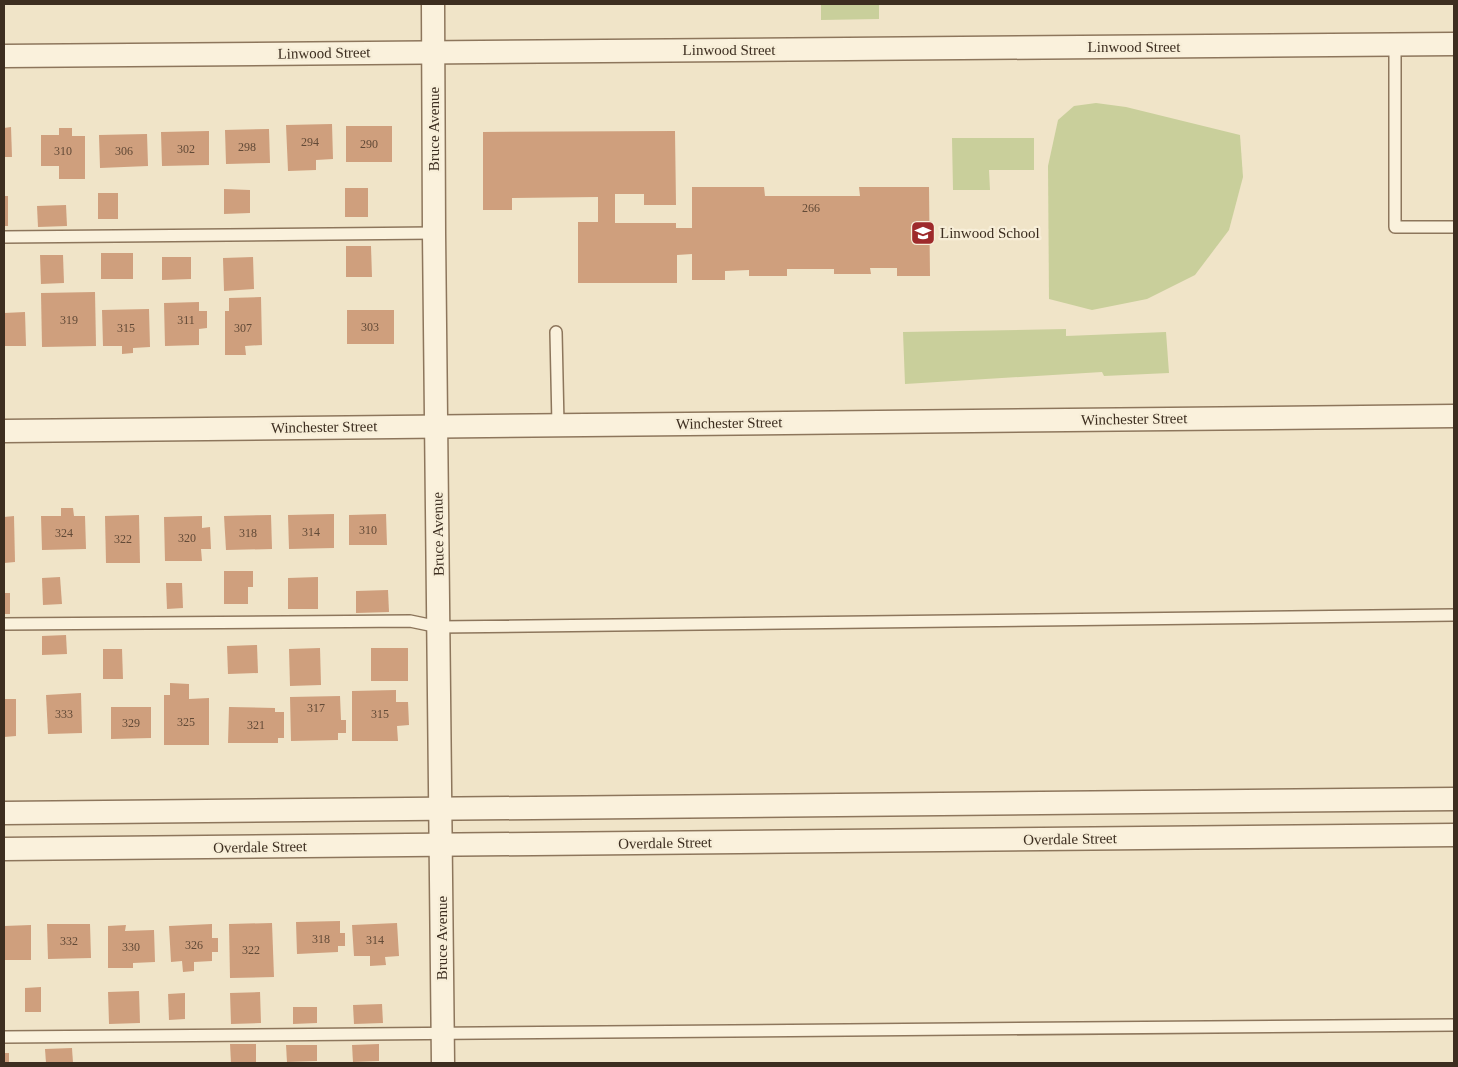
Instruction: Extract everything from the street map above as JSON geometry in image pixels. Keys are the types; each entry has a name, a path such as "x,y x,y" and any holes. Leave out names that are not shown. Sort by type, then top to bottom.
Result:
{"street":[{"name":"Bruce Avenue","path":"433,4 443,1063"},
{"name":"Linwood Street","path":"4,56 1454,44"},
{"name":"Winchester Street","path":"4,430 1454,416"},
{"path":"4,813 1454,799"},
{"path":"1325,800 1326,836"},
{"name":"Overdale Street","path":"4,849 1454,835"}],"lane":[{"path":"1395,44 1396,228 1454,227"},
{"path":"4,237 434,233"},
{"path":"556,332 558,425"},
{"path":"4,624 410,621 439,627 1454,615"},
{"path":"4,1037 1454,1025"}],"green space":[{"path":"821,4 879,4 879,19 821,20"},
{"path":"1096,103 1126,107 1240,135 1243,177 1229,230 1195,275 1147,299 1092,310 1049,299 1048,166 1058,120 1074,106"},
{"path":"952,138 1034,138 1034,170 989,170 990,190 953,190"},
{"path":"1066,329 1066,336 1166,332 1169,373 1104,376 1102,372 905,384 903,332"}],"building":[{"path":"332,124 333,159 316,160 316,170 288,171 286,125"},
{"path":"346,126 392,126 392,162 346,162"},
{"path":"11,127 12,157 4,157 4,128"},
{"path":"59,128 72,128 72,136 85,136 85,179 59,179 59,166 41,166 41,135 59,135"},
{"path":"269,129 270,163 226,164 225,130"},
{"path":"209,131 209,165 162,166 161,132"},
{"path":"675,131 676,205 644,205 644,194 615,194 615,223 676,223 676,228 692,228 692,187 764,187 765,196 860,196 859,187 929,187 930,276 897,276 897,268 870,268 871,274 834,274 834,269 787,269 787,276 749,276 749,270 725,271 725,280 692,280 692,254 677,255 677,283 578,283 578,222 598,222 598,197 512,198 512,210 483,210 483,132"},
{"path":"147,134 148,166 100,168 99,135"},
{"path":"345,188 368,188 368,217 345,217"},
{"path":"224,189 250,190 250,213 224,214"},
{"path":"98,193 118,193 118,219 98,219"},
{"path":"4,196 8,196 8,226 4,226"},
{"path":"66,205 67,226 38,227 37,206"},
{"path":"346,246 371,246 372,277 346,277"},
{"path":"101,253 133,253 133,279 101,279"},
{"path":"40,255 63,255 64,283 41,284"},
{"path":"162,257 191,257 191,279 162,280"},
{"path":"253,257 254,289 224,291 223,258"},
{"path":"95,292 96,346 42,347 41,293"},
{"path":"261,297 262,345 245,346 246,355 225,355 225,311 229,311 229,298"},
{"path":"199,302 199,311 207,311 207,328 199,329 199,345 165,346 164,303"},
{"path":"149,309 150,347 133,348 133,353 122,354 122,346 103,346 102,310"},
{"path":"347,310 394,310 394,344 347,344"},
{"path":"25,312 26,346 4,346 4,313"},
{"path":"61,508 73,508 74,516 85,516 86,549 42,550 41,516 61,516"},
{"path":"334,514 334,548 289,549 288,515"},
{"path":"386,514 387,545 349,545 349,515"},
{"path":"139,515 140,563 106,563 105,516"},
{"path":"271,515 272,549 226,550 224,516"},
{"path":"14,516 15,562 4,563 4,517"},
{"path":"202,516 202,528 210,527 211,549 201,549 202,561 165,561 164,517"},
{"path":"224,571 253,571 253,587 248,587 248,604 224,604"},
{"path":"60,577 62,604 43,605 42,578"},
{"path":"318,577 318,609 288,609 288,578"},
{"path":"166,583 182,583 183,608 167,609"},
{"path":"388,590 389,612 356,613 356,591"},
{"path":"4,593 10,593 10,614 4,614"},
{"path":"66,635 67,654 42,655 42,636"},
{"path":"257,645 258,673 228,674 227,646"},
{"path":"320,648 321,685 290,686 289,649"},
{"path":"371,648 408,648 408,681 371,681"},
{"path":"103,649 122,649 123,679 103,679"},
{"path":"170,683 189,684 189,699 209,698 209,745 164,745 164,695 170,695"},
{"path":"396,690 396,702 408,702 409,725 397,726 398,741 352,741 352,691"},
{"path":"81,693 82,733 48,734 46,695"},
{"path":"340,696 341,720 346,720 346,733 338,733 338,740 291,741 290,697"},
{"path":"5,699 16,699 16,736 4,737"},
{"path":"111,707 151,707 151,738 111,739"},
{"path":"229,707 275,708 275,712 284,712 284,738 278,738 278,743 228,743"},
{"path":"340,921 340,933 345,933 345,946 338,946 338,952 297,954 296,922"},
{"path":"272,923 274,977 230,978 229,924"},
{"path":"397,923 399,956 385,957 386,965 370,966 370,956 354,956 352,925"},
{"path":"47,924 90,924 91,958 48,959"},
{"path":"212,924 212,938 218,938 218,952 212,952 212,961 194,962 194,971 183,972 182,961 171,962 169,926"},
{"path":"31,925 31,960 4,960 4,926"},
{"path":"126,925 125,931 154,930 155,962 133,963 133,968 108,968 108,926"},
{"path":"41,987 41,1012 25,1012 25,988"},
{"path":"139,991 140,1023 109,1024 108,992"},
{"path":"260,992 261,1023 231,1024 230,993"},
{"path":"185,993 185,1019 169,1020 168,994"},
{"path":"382,1004 383,1023 354,1024 353,1005"},
{"path":"293,1007 317,1007 317,1023 293,1024"},
{"path":"230,1044 256,1044 256,1062 231,1063"},
{"path":"379,1044 379,1061 353,1062 352,1045"},
{"path":"286,1045 317,1045 317,1061 287,1062"},
{"path":"72,1048 73,1063 46,1063 45,1049"},
{"path":"4,1053 9,1053 9,1063 4,1063"}],"place":[{"name":"Linwood School","path":"923,233"}]}
